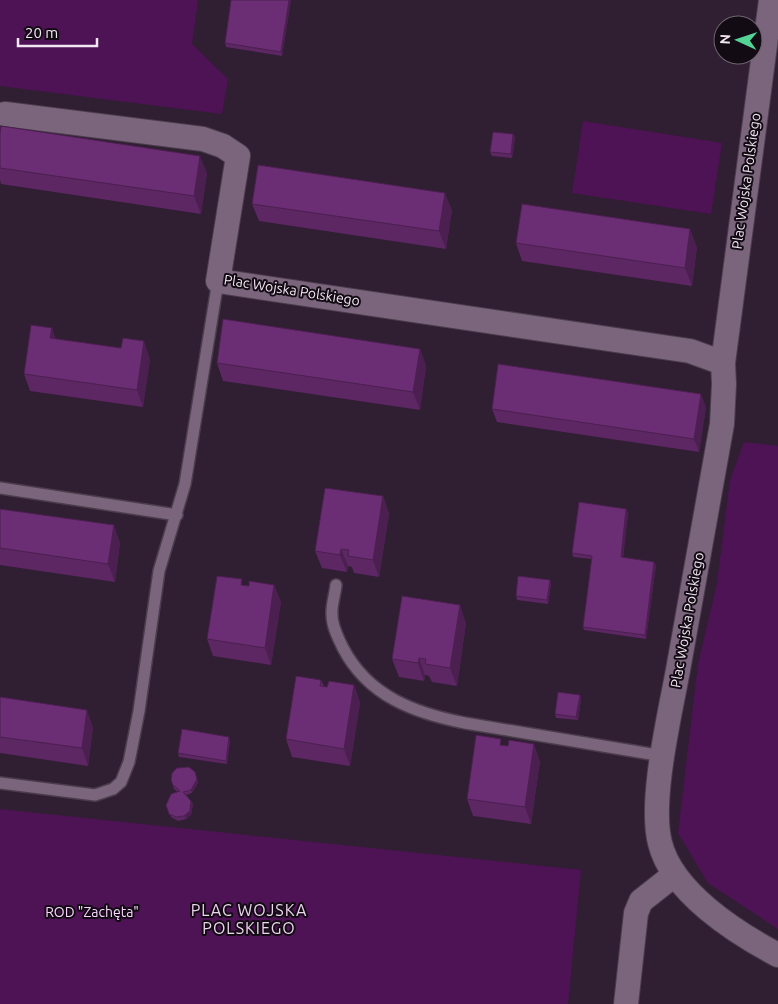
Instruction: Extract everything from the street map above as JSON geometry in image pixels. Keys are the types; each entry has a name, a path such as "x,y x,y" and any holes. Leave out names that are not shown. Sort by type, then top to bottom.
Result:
{"street":[{"name":"Plac Wojska Polskiego","path":"771,0 722,363 724,384 722,424 663,756 657,826 660,843 674,875 702,903 724,920 778,955"},
{"name":"Plac Wojska Polskiego","path":"3,114 203,139 223,146 238,156 218,281 690,351 722,363"},
{"path":"626,1004 636,914 641,902 674,875"}],"lane":[{"path":"0,783 95,795 114,789 121,782 129,762 139,711 159,571 185,484 218,281"},
{"path":"0,488 177,515"},
{"path":"336,585 332,616 338,637 349,658 370,684 403,706 432,717 458,722 663,756"}],"green space":[{"path":"0,0 198,0 192,44 228,79 222,114 0,86"},
{"path":"583,121 722,143 711,214 572,193"},
{"path":"744,442 778,446 778,929 708,883 678,833 698,664 717,583 730,480"},
{"name":"ROD \"Zachęta\"","path":"0,809 581,870 568,1004 0,1004"}],"building":[{"path":"231,0 289,0 281,52 225,43"},
{"path":"1,126 200,156 194,196 0,168"},
{"path":"493,132 513,134 511,154 490,152"},
{"path":"258,165 445,193 439,231 252,204"},
{"path":"522,204 690,229 685,268 516,243"},
{"path":"223,319 420,349 413,392 217,363"},
{"path":"31,325 52,328 50,338 121,348 123,338 144,341 137,390 24,374"},
{"path":"498,364 701,394 694,439 492,409"},
{"path":"325,488 383,496 373,560 348,556 349,550 341,549 340,555 315,551"},
{"path":"579,502 626,509 621,557 654,562 645,635 583,627 592,556 572,553"},
{"path":"0,509 114,525 108,564 0,548"},
{"path":"217,576 242,579 241,585 249,586 249,581 274,585 265,648 207,639"},
{"path":"518,576 550,580 547,600 516,596"},
{"path":"402,596 460,605 450,668 425,664 426,659 419,658 418,663 392,659"},
{"path":"296,676 321,680 320,686 327,687 329,681 354,685 344,749 286,739"},
{"path":"558,692 580,695 576,717 555,714"},
{"path":"0,697 87,710 82,748 0,737"},
{"path":"182,729 229,737 226,761 178,753"},
{"path":"476,735 501,739 500,745 508,746 509,740 534,744 525,807 467,799"},
{"path":"189,767 195,772 197,779 191,790 183,792 191,801 190,811 184,816 176,817 169,814 166,805 171,794 180,791 173,785 171,780 172,773 177,768"}],"district":[{"name":"PLAC WOJSKA POLSKIEGO","path":"249,919"}]}
